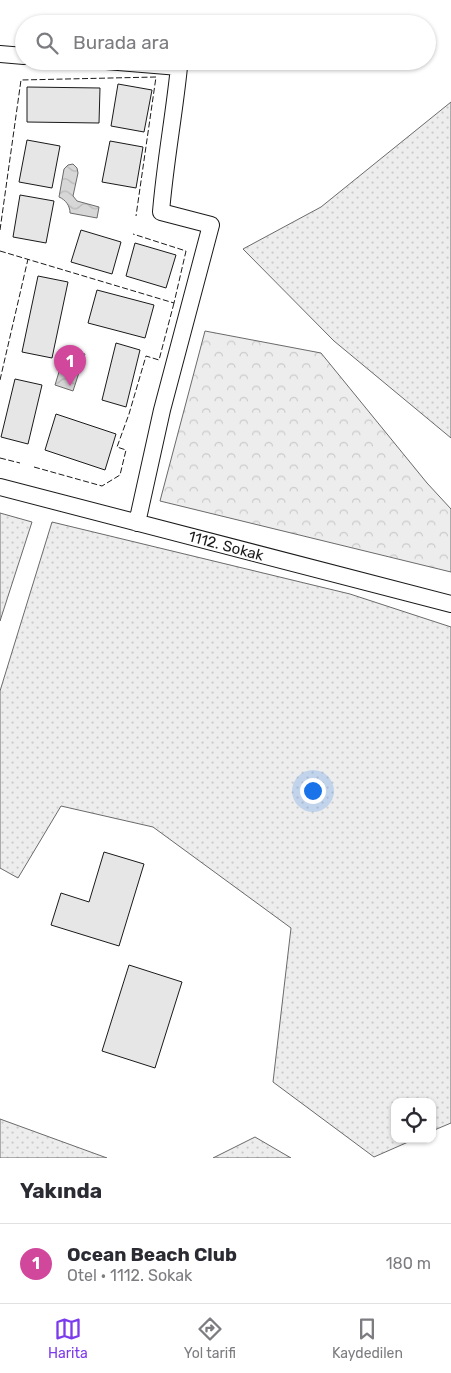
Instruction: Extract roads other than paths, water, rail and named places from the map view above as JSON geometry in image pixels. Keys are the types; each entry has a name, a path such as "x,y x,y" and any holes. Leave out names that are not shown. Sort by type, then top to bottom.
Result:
{"street":[{"path":"0,54 15,55"},
{"path":"137,523 162,410 210,225 161,212 179,70"},
{"name":"1112. Sokak","path":"0,487 451,604"}],"water":[{"path":"73,164 77,168 78,173 73,196 77,201 99,207 97,218 70,213 67,204 59,197 64,169 68,165"},
{"path":"66,349 85,354 73,391 55,385"}],"place":[{"name":"Ocean Beach Club","path":"70,386"}]}
